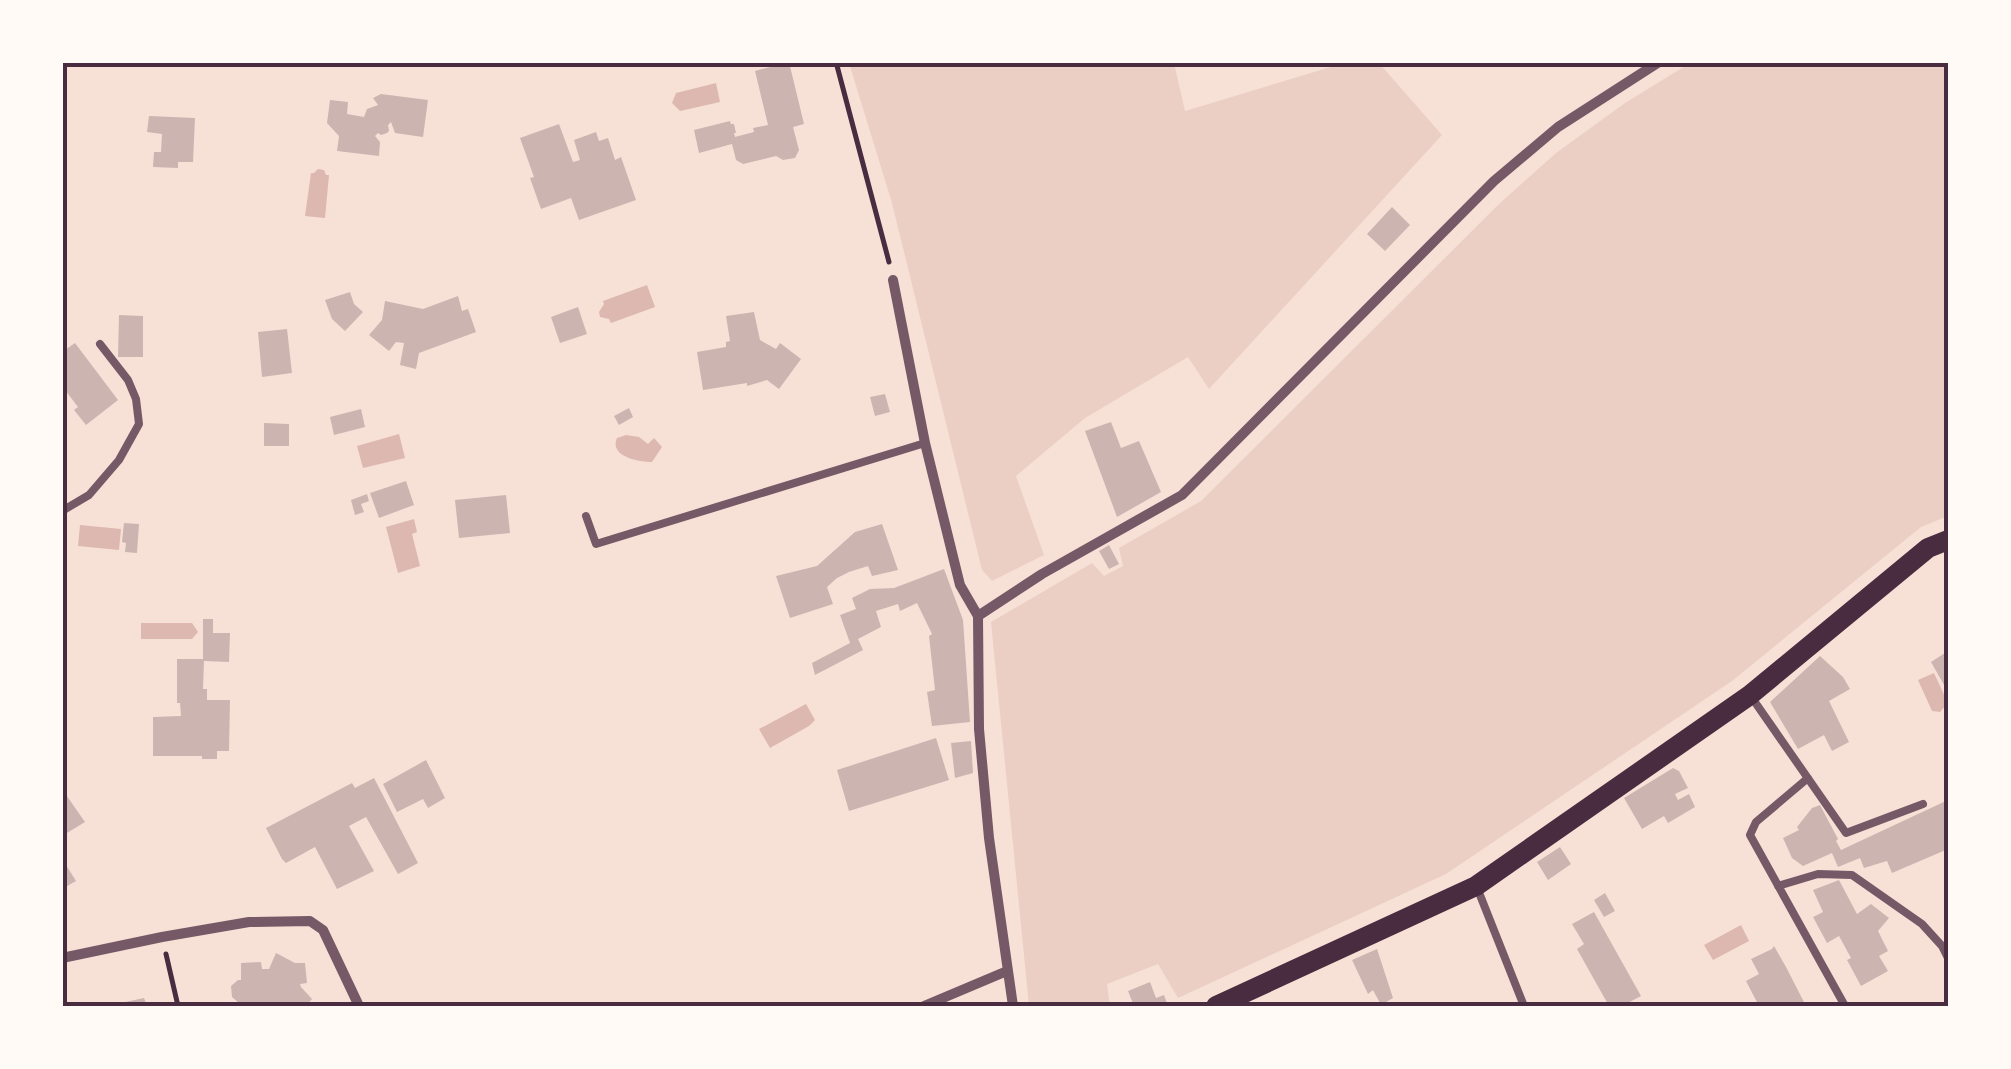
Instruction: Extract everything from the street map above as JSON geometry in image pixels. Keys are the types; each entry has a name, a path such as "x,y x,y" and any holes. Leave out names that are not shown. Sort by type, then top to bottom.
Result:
{"main road":[{"path":"1216,1006 1476,886 1750,695 1928,548 1948,540"}],"street":[{"path":"978,616 1042,574 1182,495 1494,181 1558,127 1659,62"},
{"path":"893,280 960,585 978,616 979,728 1013,1006"},
{"path":"62,958 249,922 310,921 322,930 360,1006"},
{"path":"924,1006 1007,971"}],"lane":[{"path":"62,510 88,495 109,472 139,424 136,399 128,380 100,344"},
{"path":"586,516 596,544 926,443"},
{"path":"1750,695 1846,833 1923,804"},
{"path":"1808,778 1756,822 1750,835 1845,1006"},
{"path":"1778,886 1818,874 1852,875 1922,924 1948,958"},
{"path":"1476,886 1524,1006"}],"path":[{"path":"836,62 893,280"},
{"path":"162,937 178,1006"}],"shaded area":[{"path":"849,63 1174,63 1185,111 1344,63 1379,63 1442,135 1209,389 1188,357 1085,418 1016,476 1044,555 992,581 982,570 892,203"},
{"path":"1690,63 1948,63 1948,516 1921,527 1732,681 1446,874 1178,998 1158,964 1107,984 1110,1006 1029,1006 991,622 1092,563 1104,576 1123,566 1119,548 1201,501 1500,203 1556,153 1625,103"},
{"path":"716,83 720,102 680,111 672,103 676,93"},
{"path":"318,169 329,175 325,218 305,216 311,173"},
{"path":"647,285 655,307 611,323 600,317 603,301"},
{"path":"399,434 405,458 363,468 357,446"},
{"path":"639,437 648,444 654,438 662,447 652,462 632,459 617,449 617,438"},
{"path":"414,519 417,532 412,534 420,566 398,573 386,527"},
{"path":"80,525 121,529 119,550 78,546"},
{"path":"141,623 192,623 198,632 192,639 141,639"},
{"path":"1934,673 1948,703 1940,712 1932,711 1918,680"},
{"path":"806,704 815,720 770,748 759,729"},
{"path":"1741,925 1749,941 1713,960 1704,945"}],"building":[{"path":"789,62 804,124 793,127 799,150 795,158 783,160 776,156 743,164 736,160 732,144 699,153 694,130 730,121 735,137 768,125 755,71"},
{"path":"381,94 428,100 423,137 395,133 391,122 387,133 375,136 380,142 379,156 337,151 339,136 327,123 330,100 348,102 347,114 364,117 367,109 378,105 373,98"},
{"path":"149,116 195,118 193,162 178,162 178,168 153,167 154,152 161,152 162,134 147,132"},
{"path":"559,124 573,162 580,160 574,140 596,132 599,141 608,138 615,160 621,157 636,200 579,220 571,198 541,209 520,138"},
{"path":"1392,207 1410,225 1385,251 1367,234"},
{"path":"350,292 354,304 363,312 345,331 332,319 325,300"},
{"path":"458,296 462,311 468,309 476,332 419,353 416,369 400,365 404,343 396,342 389,351 369,335 382,320 385,301 423,309"},
{"path":"578,307 587,334 560,343 551,317"},
{"path":"754,312 760,340 776,349 780,343 801,359 779,389 767,380 703,390 697,352 726,347 730,341 726,316"},
{"path":"119,315 143,316 143,357 118,357"},
{"path":"287,329 292,373 262,377 258,332"},
{"path":"75,343 118,400 86,425 62,386 62,352"},
{"path":"885,394 890,412 875,416 870,397"},
{"path":"629,408 633,417 619,425 614,416"},
{"path":"361,409 365,427 334,435 330,417"},
{"path":"1111,422 1121,448 1139,441 1161,492 1117,517 1085,431"},
{"path":"264,423 289,424 289,446 264,446"},
{"path":"406,481 414,505 379,518 370,493"},
{"path":"367,494 369,501 361,504 364,512 355,515 351,500"},
{"path":"506,495 510,533 459,538 455,500"},
{"path":"124,523 139,524 137,553 125,552"},
{"path":"882,524 898,570 872,576 868,566 849,572 827,587 833,604 790,618 776,576 817,566 855,532"},
{"path":"1109,545 1119,564 1109,569 1099,551"},
{"path":"944,569 963,620 970,722 932,726 927,692 935,690 929,636 932,634 917,603 900,611 898,604 876,611 881,627 858,639 863,650 815,675 812,663 850,643 840,615 856,609 852,598 870,589 894,588"},
{"path":"203,619 213,619 213,633 230,633 229,662 204,661 203,689 207,689 207,700 230,700 229,751 217,751 217,759 153,756 153,717 181,716 177,703 177,659 203,659"},
{"path":"1948,651 1948,692 1931,662"},
{"path":"1820,656 1850,689 1829,701 1849,742 1832,751 1824,735 1798,749 1770,702"},
{"path":"936,738 949,780 849,811 837,770"},
{"path":"971,741 973,773 955,778 951,743"},
{"path":"426,760 445,798 428,808 423,799 397,812 383,784"},
{"path":"1673,768 1688,788 1675,794 1678,800 1689,794 1695,807 1668,823 1664,816 1642,829 1624,798"},
{"path":"374,778 418,863 398,874 366,817 349,826 374,871 337,889 315,847 286,863 282,859 266,828 352,783 355,788"},
{"path":"62,789 85,822 62,836"},
{"path":"1948,800 1948,849 1892,873 1887,861 1864,868 1860,858 1838,867 1832,853 1803,866 1792,858 1783,838 1799,830 1797,827 1812,808 1820,805 1841,850"},
{"path":"1560,847 1571,864 1548,880 1537,862"},
{"path":"66,865 76,881 62,889 62,867"},
{"path":"1839,880 1857,914 1871,904 1889,918 1878,931 1888,951 1879,956 1888,971 1861,986 1839,936 1827,943 1813,917 1823,912 1813,890"},
{"path":"1605,893 1615,911 1604,917 1594,900"},
{"path":"1594,912 1641,996 1622,1006 1609,1006 1577,949 1584,944 1572,924"},
{"path":"1774,946 1806,1006 1759,1006 1746,981 1759,974 1751,959"},
{"path":"1377,949 1393,998 1381,1005 1373,990 1368,994 1352,960"},
{"path":"276,953 295,963 305,963 307,983 300,984 312,999 306,1006 240,1004 232,997 231,986 241,980 241,963 261,962 262,969 269,969"},
{"path":"1150,982 1156,998 1164,995 1168,1006 1134,1006 1128,991"},
{"path":"144,998 147,1006 111,1006 111,1005"}]}
